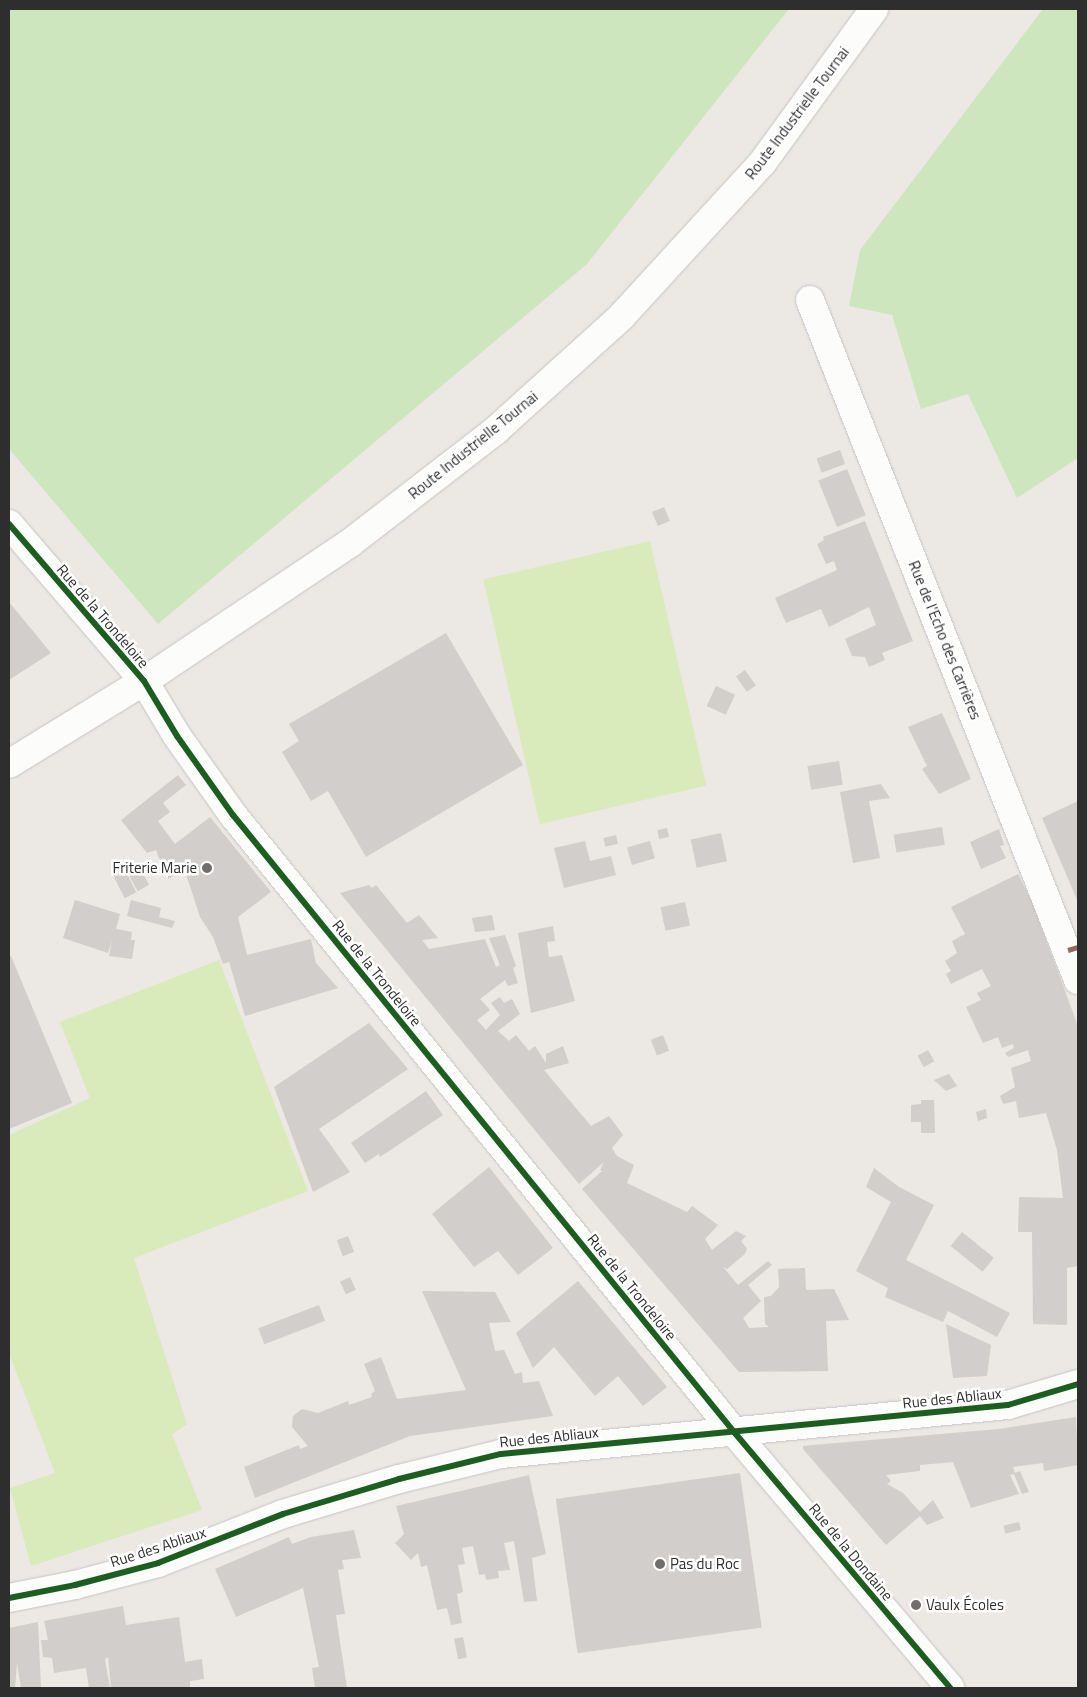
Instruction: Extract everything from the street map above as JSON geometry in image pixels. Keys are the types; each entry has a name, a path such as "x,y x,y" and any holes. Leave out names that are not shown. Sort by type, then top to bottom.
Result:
{"street":[{"name":"Route Industrielle Tournai","path":"9,764 144,681 365,531 496,430 621,317 763,162 874,9"},
{"name":"Rue de l'Echo des Carrières","path":"810,300 1078,980"},
{"name":"Rue de la Trondeloire","path":"9,524 144,681 177,736 233,816 734,1432"},
{"name":"Rue des Abliaux","path":"9,1598 75,1585 158,1563 283,1514 399,1479 501,1454 1008,1405 1078,1384"},
{"name":"Rue de la Dondaine","path":"734,1432 950,1688"}],"green space":[{"path":"9,9 789,9 587,264 158,624 9,449"},
{"path":"1043,9 1078,9 1078,458 1017,498 968,394 921,409 892,315 849,306 860,250"},
{"path":"650,541 706,786 540,824 483,579"},
{"path":"219,960 308,1191 134,1258 187,1424 172,1434 202,1510 31,1566 10,1488 55,1473 9,1353 9,1135 90,1098 60,1022"}],"building":[{"path":"840,450 845,464 822,473 817,459"},
{"path":"847,469 866,515 837,527 818,481"},
{"path":"664,507 670,521 658,526 652,512"},
{"path":"865,521 913,641 882,653 885,660 869,667 865,657 852,656 845,639 876,625 869,607 829,627 821,609 786,623 775,598 837,570 834,561 826,564 817,544 824,540 823,537"},
{"path":"9,602 51,653 9,680"},
{"path":"446,633 523,765 366,857 328,791 311,801 282,752 299,741 289,724"},
{"path":"745,670 756,686 747,692 736,676"},
{"path":"716,686 735,695 726,715 707,706"},
{"path":"942,713 971,779 939,794 922,769 927,766 908,727"},
{"path":"839,761 843,785 811,790 807,766"},
{"path":"178,775 186,785 163,803 170,812 158,821 175,844 210,817 271,892 238,917 247,955 311,939 316,963 338,988 245,1016 229,962 223,964 213,937 200,917 185,871 167,879 156,850 147,853 121,820"},
{"path":"881,784 890,798 869,801 880,858 853,863 840,792"},
{"path":"1078,801 1078,902 1042,818"},
{"path":"942,827 945,845 896,852 894,835"},
{"path":"667,828 669,837 659,839 657,830"},
{"path":"999,829 1004,845 1000,846 1006,858 981,869 970,842"},
{"path":"721,833 727,861 697,868 691,839"},
{"path":"616,835 618,844 605,847 603,838"},
{"path":"585,841 590,861 611,856 616,875 564,888 554,848"},
{"path":"650,841 655,858 632,865 627,848"},
{"path":"137,863 149,885 138,891 126,869"},
{"path":"125,870 136,892 125,898 113,876"},
{"path":"1018,874 1032,902 1078,1026 1078,1266 1067,1268 1067,1325 1033,1324 1032,1232 1018,1232 1019,1197 1063,1198 1057,1150 1046,1113 1019,1118 1016,1101 1003,1104 1000,1096 1015,1087 1011,1068 1031,1061 1028,1050 1008,1057 1005,1053 1014,1048 1013,1044 1002,1048 998,1037 983,1043 966,1007 981,1000 977,993 991,986 982,969 951,984 946,974 951,971 945,961 957,953 952,941 965,934 951,907"},
{"path":"369,885 372,888 376,885 407,923 419,915 438,938 422,940 429,949 485,939 496,967 500,965 489,938 505,935 516,966 513,968 518,983 508,986 505,980 480,999 490,1010 477,1020 486,1030 500,1015 491,1003 500,997 504,1003 512,999 520,1014 498,1031 509,1041 516,1035 529,1051 535,1046 546,1063 546,1054 563,1046 569,1063 544,1070 591,1126 609,1116 623,1135 612,1148 617,1156 634,1165 627,1183 687,1212 692,1206 718,1225 705,1239 712,1250 736,1231 746,1236 741,1241 747,1249 745,1254 727,1269 723,1267 738,1285 768,1261 772,1265 748,1285 761,1301 743,1318 749,1328 769,1327 765,1324 764,1297 771,1296 779,1287 778,1269 805,1268 806,1290 834,1289 849,1320 826,1321 828,1371 739,1372 582,1189 602,1171 600,1170 604,1162 579,1184 340,893"},
{"path":"75,900 120,914 116,929 132,932 131,940 135,940 132,959 109,956 112,941 108,953 63,938"},
{"path":"131,900 161,908 159,917 175,921 172,928 127,916"},
{"path":"685,902 690,925 666,931 661,907"},
{"path":"492,915 495,930 475,932 472,918"},
{"path":"553,926 555,941 547,942 549,957 562,955 575,1001 531,1013 518,933"},
{"path":"11,956 72,1103 9,1129 9,957"},
{"path":"369,1023 408,1069 319,1129 350,1172 313,1192 274,1087"},
{"path":"663,1035 669,1051 657,1056 651,1040"},
{"path":"928,1050 934,1061 924,1067 918,1056"},
{"path":"949,1074 957,1086 946,1091 934,1080"},
{"path":"426,1091 443,1115 380,1157 379,1154 365,1163 351,1143"},
{"path":"921,1100 934,1100 935,1133 921,1133 921,1122 911,1122 911,1105 921,1104"},
{"path":"986,1109 987,1118 978,1121 976,1112"},
{"path":"489,1167 553,1248 518,1275 498,1251 474,1267 432,1214"},
{"path":"874,1168 899,1187 934,1205 906,1260 1010,1313 997,1337 948,1311 943,1322 885,1297 888,1288 856,1271 891,1202 866,1187"},
{"path":"962,1232 994,1258 983,1272 951,1246"},
{"path":"348,1236 354,1252 343,1256 337,1240"},
{"path":"350,1277 356,1290 346,1294 340,1282"},
{"path":"578,1281 667,1387 643,1406 618,1376 595,1396 554,1347 533,1368 516,1333"},
{"path":"422,1291 495,1292 511,1322 489,1323 495,1351 504,1350 515,1374 522,1372 523,1383 539,1381 553,1416 410,1436 255,1498 244,1467 299,1445 300,1449 308,1446 292,1427 293,1416 302,1409 318,1413 348,1401 349,1405 372,1397 371,1394 375,1391 364,1364 381,1357 397,1399 466,1390"},
{"path":"319,1305 325,1321 264,1344 258,1328"},
{"path":"946,1324 991,1345 987,1376 953,1378"},
{"path":"1076,1417 1078,1465 1044,1471 1043,1463 1013,1467 1015,1473 1020,1471 1029,1492 1022,1494 1014,1474 1010,1475 1019,1494 971,1508 953,1462 920,1465 920,1471 886,1475 891,1481 887,1484 903,1493 920,1512 933,1500 944,1518 927,1525 920,1516 886,1545 803,1449 803,1446 999,1429"},
{"name":"Pas du Roc","path":"740,1473 762,1627 578,1653 556,1499"},
{"path":"529,1475 546,1554 532,1558 537,1601 524,1602 514,1541 504,1543 510,1570 498,1571 499,1578 486,1580 485,1574 479,1575 473,1546 462,1548 465,1564 458,1565 463,1592 457,1594 462,1623 451,1625 447,1608 437,1610 427,1565 421,1567 418,1553 411,1560 395,1543 404,1534 396,1506"},
{"path":"1019,1522 1021,1530 1005,1534 1003,1526"},
{"path":"354,1530 361,1558 342,1560 344,1569 338,1570 345,1614 336,1615 347,1688 315,1688 312,1668 319,1667 303,1588 236,1617 215,1569 289,1537 292,1544 311,1537"},
{"path":"123,1606 126,1625 179,1617 185,1662 202,1659 204,1679 190,1681 190,1687 111,1688 108,1657 105,1659 110,1688 89,1688 86,1668 54,1673 52,1658 43,1657 41,1640 48,1640 44,1621"},
{"path":"38,1622 41,1688 21,1688 17,1663 15,1688 9,1688 9,1628"},
{"path":"463,1637 467,1658 458,1659 454,1639"}],"marked path":[{"path":"1068,950 1078,947"}],"cycle path":[{"path":"9,524 144,681 177,736 233,815 734,1432 950,1688"},
{"path":"9,1598 75,1585 158,1563 283,1514 399,1479 501,1454 1008,1405 1078,1384"}],"place":[{"name":"Friterie Marie","path":"207,868"},
{"name":"Pas du Roc","path":"660,1564"},
{"name":"Vaulx Écoles","path":"916,1605"}]}
